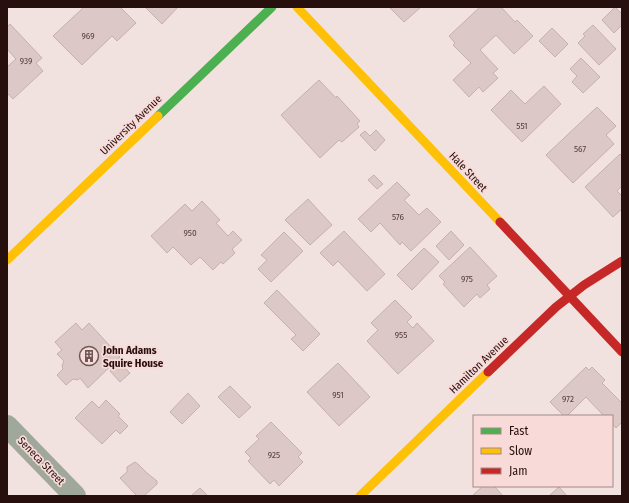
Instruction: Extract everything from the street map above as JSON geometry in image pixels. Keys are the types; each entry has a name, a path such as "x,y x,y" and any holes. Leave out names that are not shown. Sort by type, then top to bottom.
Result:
{"street":[{"name":"University Avenue","path":"7,260 272,7"},
{"name":"Hale Street","path":"297,7 622,352"},
{"name":"Hamilton Avenue","path":"360,496 556,306 584,285 622,262"},
{"name":"Seneca Street","path":"7,426 75,496"}],"building":[{"path":"84,7 120,7 136,23 117,41 112,36 82,65 53,36"},
{"path":"145,7 178,7 162,24"},
{"path":"389,7 421,7 404,22"},
{"path":"480,7 501,7 515,22 517,20 533,36 514,54 496,35 480,50 498,69 493,73 498,78 483,92 479,87 469,97 453,80 471,63 453,45 455,43 449,36"},
{"path":"615,7 622,14 622,25 614,33 602,20"},
{"path":"10,24 42,58 36,63 43,71 13,99 7,93 7,67 16,59 7,49 7,27"},
{"path":"593,25 616,49 599,65 578,43 585,36 583,34"},
{"path":"552,28 568,44 555,57 539,41"},
{"path":"581,58 600,77 583,93 572,82 577,76 570,69"},
{"path":"319,80 336,98 337,96 360,121 357,124 359,127 342,142 339,140 320,158 281,115"},
{"path":"544,86 561,104 522,142 491,110 511,90 525,104"},
{"path":"597,107 616,126 606,135 614,144 573,183 546,155"},
{"path":"376,130 385,140 375,151 360,135 365,131 370,136"},
{"path":"620,154 622,157 622,186 617,191 622,196 622,209 613,217 585,187"},
{"path":"374,175 383,184 377,189 368,180"},
{"path":"397,182 410,195 404,200 419,215 427,208 441,222 411,251 402,242 400,245 380,223 371,232 358,219"},
{"path":"308,199 332,225 310,245 285,220"},
{"path":"202,201 220,220 216,223 228,236 233,231 242,240 232,249 235,253 223,264 221,262 213,270 200,257 191,265 173,247 167,253 151,236 185,204 192,211"},
{"path":"344,231 385,274 367,291 338,261 333,266 320,253"},
{"path":"451,231 464,245 449,260 436,246"},
{"path":"284,232 303,251 271,282 258,269 267,260 261,255"},
{"path":"470,247 497,276 487,285 490,289 480,298 477,294 464,307 443,284 445,282 439,276"},
{"path":"424,248 439,262 412,290 397,275"},
{"path":"277,290 320,334 303,351 291,339 296,335 264,303"},
{"path":"395,300 412,317 407,322 413,328 417,323 434,341 398,374 367,341 378,330 371,323"},
{"name":"John Adams Squire House","path":"76,323 82,330 89,323 120,357 88,388 80,378 78,380 73,379 66,385 57,375 63,369 62,366 64,361 57,354 62,350 55,342"},
{"path":"119,362 130,373 120,382 110,371"},
{"path":"338,363 370,397 339,426 307,392"},
{"path":"586,367 589,370 592,367 605,380 602,383 622,403 622,422 616,428 613,425 613,415 603,415 586,397 568,415 563,415 550,402"},
{"path":"230,386 251,407 239,418 218,397"},
{"path":"188,393 200,406 182,424 170,412"},
{"path":"106,400 120,414 118,416 128,426 120,434 116,430 102,444 75,418 92,401 99,408"},
{"path":"271,422 302,453 298,457 303,462 279,486 274,480 270,484 248,461 251,458 245,452 259,439 256,436"},
{"path":"135,462 157,481 157,484 144,496 137,496 120,478 127,472 127,467"},
{"path":"482,487 495,487 503,496 472,496"},
{"path":"559,487 567,496 549,496"},
{"path":"200,488 208,496 191,496"}],"traffic: fast":[{"path":"158,116 272,7"}],"traffic: slow":[{"path":"297,7 500,222"},
{"path":"7,260 158,116"},
{"path":"360,496 488,372"}],"traffic: jam":[{"path":"500,222 622,352"},
{"path":"488,372 556,307 584,285 622,261"}],"place":[{"name":"John Adams Squire House","path":"89,356"}]}
